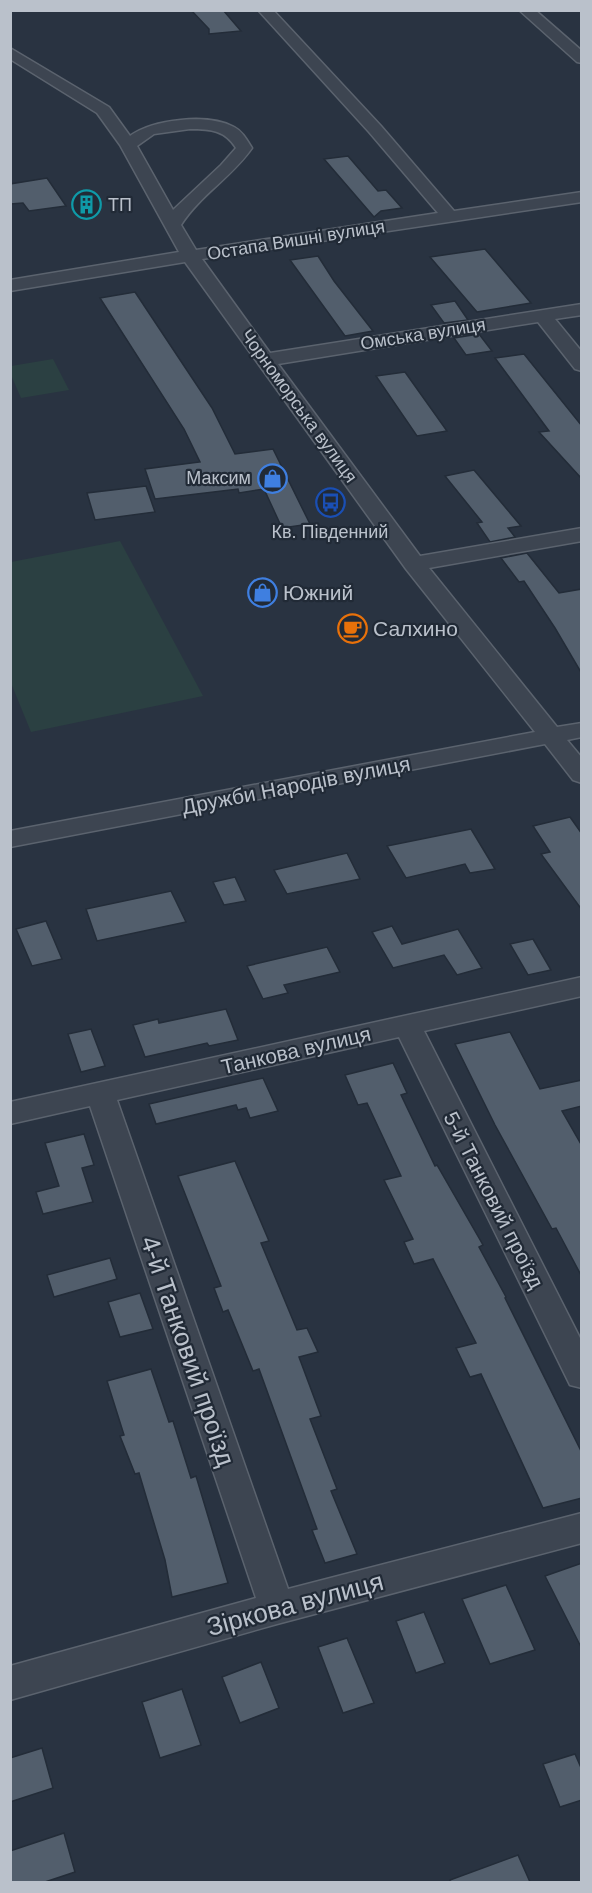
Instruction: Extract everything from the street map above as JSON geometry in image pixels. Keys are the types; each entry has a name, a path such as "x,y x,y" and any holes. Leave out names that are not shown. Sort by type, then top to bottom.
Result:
{"street":[{"path":"265,10 375,129 448,216"},
{"path":"526,10 582,59"},
{"name":"Чорноморська вулиця","path":"10,52 103,110 128,146 190,257 414,564 582,775"},
{"path":"128,146 150,130 173,125 200,125 225,128 237,136 244,148 224,172 189,201 172,226"},
{"name":"Остапа Вишні вулиця","path":"10,286 108,268 582,197"},
{"name":"Омська вулиця","path":"265,360 582,309"},
{"path":"542,315 582,364"},
{"path":"414,564 582,534"},
{"name":"Дружби Народів вулиця","path":"10,840 582,730"},
{"name":"Танкова вулиця","path":"10,1113 582,986"},
{"name":"5-й Танковий проїзд","path":"406,1025 582,1375"},
{"name":"4-й Танковий проїзд","path":"100,1093 277,1608"},
{"name":"Зіркова вулиця","path":"10,1683 277,1608 582,1528"}],"green space":[{"path":"53,359 69,390 21,398 11,375 11,366"},
{"path":"120,541 203,696 31,732 11,683 11,562"}],"building":[{"path":"191,10 223,10 241,31 209,34 209,29"},
{"path":"348,156 378,191 386,190 402,208 381,211 374,217 324,159"},
{"path":"47,178 66,206 29,211 23,203 10,204 10,184"},
{"path":"485,249 531,303 477,312 430,257"},
{"path":"318,256 334,281 373,331 345,336 290,260"},
{"path":"135,292 212,408 235,454 273,449 310,524 282,528 264,489 239,493 238,489 155,499 145,469 200,462 184,429 100,298"},
{"path":"455,301 468,320 444,323 431,305"},
{"path":"479,334 492,351 466,355 454,338"},
{"path":"524,354 582,426 582,479 539,432 549,431 495,358"},
{"path":"405,372 447,431 417,436 376,376"},
{"path":"474,470 521,526 508,528 515,537 490,542 477,523 482,522 445,476"},
{"path":"146,486 155,512 95,520 87,493"},
{"path":"527,553 559,593 582,589 582,674 524,581 519,582 501,558"},
{"path":"570,817 582,834 582,910 541,854 550,852 533,826"},
{"path":"471,829 495,869 470,873 465,864 406,878 387,846"},
{"path":"347,853 360,879 287,894 274,870"},
{"path":"235,877 246,901 224,905 213,882"},
{"path":"171,891 186,922 97,941 86,909"},
{"path":"46,921 62,959 32,966 16,929"},
{"path":"392,926 402,944 458,929 482,968 457,975 444,955 393,968 372,932"},
{"path":"533,939 551,970 528,975 510,944"},
{"path":"327,947 340,972 284,985 288,993 263,999 247,966"},
{"path":"226,1009 238,1040 209,1046 207,1043 145,1057 133,1025 158,1019 159,1023"},
{"path":"91,1029 105,1066 81,1072 68,1034"},
{"path":"510,1032 540,1089 582,1080 582,1106 562,1111 582,1146 582,1277 556,1228 552,1229 495,1125 455,1044"},
{"path":"393,1063 407,1093 401,1095 435,1166 437,1165 483,1245 479,1247 582,1453 582,1498 543,1508 481,1374 470,1377 456,1348 476,1343 433,1259 414,1264 404,1242 413,1239 384,1180 401,1176 367,1103 358,1105 345,1075"},
{"path":"263,1078 278,1111 250,1118 246,1108 238,1110 236,1105 156,1124 149,1104"},
{"path":"84,1134 94,1165 82,1168 93,1202 43,1214 36,1192 59,1186 45,1143"},
{"path":"235,1161 269,1241 261,1243 297,1330 307,1328 318,1352 299,1357 321,1416 310,1419 337,1489 331,1491 357,1554 325,1563 312,1530 317,1529 259,1369 253,1371 228,1310 223,1312 214,1288 221,1286 178,1176"},
{"path":"110,1258 117,1279 54,1297 47,1275"},
{"path":"140,1293 153,1329 120,1337 108,1302"},
{"path":"151,1369 169,1422 173,1421 191,1478 196,1476 228,1583 172,1597 165,1560 139,1473 135,1474 120,1436 124,1435 107,1381"},
{"path":"582,1563 582,1649 545,1576"},
{"path":"506,1585 535,1650 490,1664 462,1599"},
{"path":"424,1612 445,1663 416,1673 396,1621"},
{"path":"347,1638 374,1703 343,1713 318,1647"},
{"path":"261,1662 279,1708 240,1723 222,1677"},
{"path":"182,1689 201,1745 160,1758 142,1702"},
{"path":"42,1748 53,1788 10,1802 10,1758"},
{"path":"575,1754 582,1770 582,1800 560,1807 543,1764"},
{"path":"64,1833 75,1872 45,1882 10,1882 10,1851"},
{"path":"518,1855 530,1882 450,1882 450,1880"}],"place":[{"name":"ТП","path":"87,205"},
{"name":"Максим","path":"272,478"},
{"name":"Кв. Південний","path":"330,503"},
{"name":"Южний","path":"262,592"},
{"name":"Салхино","path":"352,628"}]}
